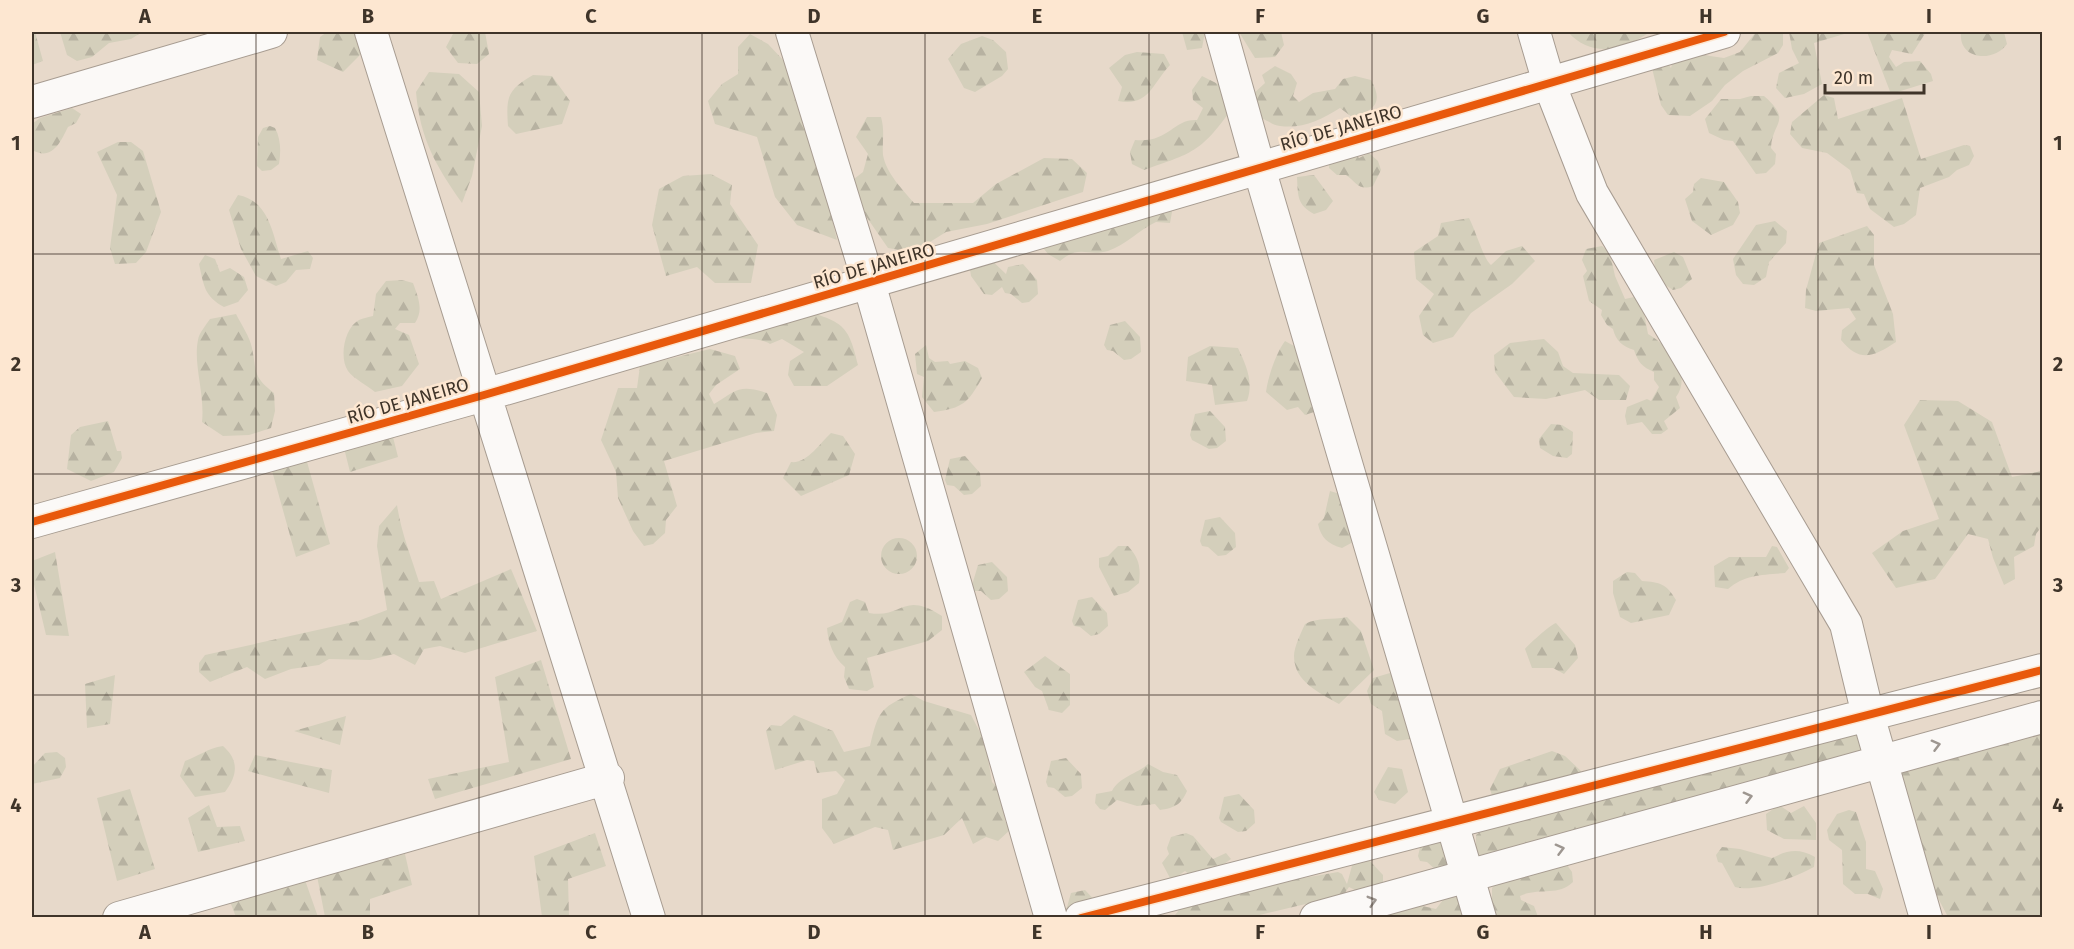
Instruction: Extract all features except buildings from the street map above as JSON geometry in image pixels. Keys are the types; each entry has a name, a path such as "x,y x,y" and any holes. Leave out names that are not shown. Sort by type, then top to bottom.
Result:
{"street":[{"path":"32,102 271,32"},
{"path":"372,32 484,395 608,778 649,918"},
{"path":"792,32 870,283 1051,918"},
{"path":"1221,32 1480,918"},
{"path":"1534,32 1550,83 1592,193 1846,624 1868,715 1926,918"},
{"name":"RÍO DE JANEIRO","path":"32,522 484,395 1724,32"},
{"path":"1081,918 2043,670"},
{"path":"1316,918 1882,759 2043,717"},
{"path":"119,918 608,778"}],"green space":[{"path":"32,32 35,32 43,61 32,65"},
{"path":"60,32 142,32 131,39 109,43 92,57 77,61 67,55"},
{"path":"327,32 357,32 363,36 360,55 343,72 317,60 320,37"},
{"path":"454,32 485,32 489,54 477,64 458,63 446,47"},
{"path":"1182,32 1205,32 1202,48 1187,50"},
{"path":"1239,32 1281,32 1284,45 1275,57 1255,58"},
{"path":"1568,32 1650,32 1619,47 1598,49 1587,46"},
{"path":"1756,32 1783,34 1783,45 1778,53 1743,71 1725,85 1712,101 1690,116 1668,115 1661,105 1651,64 1661,54 1671,68 1674,57 1689,53 1724,58 1740,52"},
{"path":"1789,32 1851,32 1814,43 1822,84 1804,94 1785,98 1776,88 1779,73 1799,63 1792,49"},
{"path":"1867,32 1926,32 1912,54 1892,50 1889,57 1896,67 1904,62 1920,61 1931,74 1933,81 1891,94"},
{"path":"1961,32 2004,32 2007,44 1994,54 1978,56 1965,48"},
{"path":"750,34 768,44 784,61 802,92 837,240 797,225 775,197 757,137 715,124 708,101 722,84 738,74 738,47"},
{"path":"982,36 993,40 1006,52 1008,69 1002,76 975,92 964,88 948,59 961,44"},
{"path":"1137,52 1164,54 1170,65 1143,97 1137,101 1118,101 1122,87 1109,68 1125,55"},
{"path":"1275,66 1291,74 1297,83 1293,96 1299,102 1313,93 1335,89 1343,79 1355,76 1371,80 1377,100 1371,109 1352,117 1340,108 1304,125 1288,127 1277,125 1257,118 1252,95 1265,83 1262,75"},
{"path":"429,72 459,74 479,92 482,126 472,176 462,203 437,164 421,124 416,92"},
{"path":"533,75 552,76 570,101 562,124 516,134 508,126 508,101 513,90"},
{"path":"1202,76 1220,85 1231,110 1220,124 1194,150 1173,160 1144,170 1132,164 1130,152 1135,140 1156,138 1182,123 1197,120 1203,108 1193,100 1192,90"},
{"path":"1824,95 1834,98 1838,119 1902,98 1921,159 1964,145 1970,146 1974,156 1969,165 1957,170 1949,177 1920,188 1916,215 1904,224 1894,227 1870,209 1864,194 1857,193 1850,170 1827,153 1802,148 1790,134 1792,122"},
{"path":"1764,96 1773,104 1779,117 1771,148 1776,154 1775,164 1766,173 1756,174 1733,141 1724,140 1709,133 1705,119 1721,99 1740,99"},
{"path":"72,108 81,114 76,123 68,127 54,149 45,153 32,150 32,124 40,118"},
{"path":"867,117 881,117 885,162 895,181 914,203 973,203 996,184 1044,158 1072,159 1087,173 1083,192 987,224 946,232 922,247 905,251 888,248 861,209 854,179 863,172 868,154 856,137"},
{"path":"270,126 275,128 278,137 279,164 271,170 262,171 257,166 258,137 263,128"},
{"path":"118,142 131,142 143,151 161,212 146,252 136,263 115,264 110,248 117,195 97,152"},
{"path":"1353,151 1359,158 1369,153 1378,161 1381,170 1373,186 1361,187 1346,175 1337,175 1329,168 1329,157"},
{"path":"711,174 732,185 730,204 758,245 751,283 715,283 697,267 666,276 652,225 659,189 683,176"},
{"path":"1314,175 1333,201 1326,210 1314,214 1301,203 1297,177"},
{"path":"1701,178 1724,182 1738,202 1740,213 1733,225 1711,235 1692,221 1685,199 1693,192 1694,184"},
{"path":"238,195 248,198 263,211 272,228 281,259 308,251 313,258 310,269 296,270 286,282 276,286 256,276 241,249 229,210"},
{"path":"1169,198 1172,212 1170,223 1156,222 1108,251 1073,253 1060,261 1048,254 1040,244"},
{"path":"1469,218 1485,257 1491,265 1506,251 1522,246 1535,261 1512,284 1471,313 1453,337 1433,343 1423,335 1419,316 1434,294 1416,279 1414,252 1438,236 1441,223"},
{"path":"1775,221 1787,231 1786,243 1769,262 1766,277 1754,285 1743,284 1736,275 1733,259 1756,225"},
{"path":"1867,226 1874,235 1874,265 1893,314 1896,342 1874,354 1861,355 1841,340 1842,330 1856,319 1849,308 1816,311 1805,308 1806,290 1819,243"},
{"path":"1602,246 1610,253 1615,276 1625,299 1634,297 1643,308 1648,334 1663,345 1680,370 1682,379 1676,397 1680,408 1664,421 1668,429 1661,434 1652,434 1642,422 1627,425 1625,416 1627,407 1647,399 1651,401 1659,387 1654,380 1654,372 1641,364 1634,350 1620,342 1601,315 1602,310 1589,301 1583,276 1587,271 1582,260 1586,249"},
{"path":"1674,252 1683,257 1692,279 1681,288 1673,290 1656,279 1654,260"},
{"path":"985,254 1006,274 1008,267 1023,264 1037,280 1038,294 1029,302 1022,303 1011,294 1005,293 1002,287 992,295 984,294 971,276 969,263"},
{"path":"205,255 215,259 220,272 230,268 244,277 248,290 238,302 224,307 212,299 204,284 199,264"},
{"path":"402,280 413,283 419,303 419,313 415,323 400,323 395,329 409,335 419,364 402,386 375,392 348,371 344,359 344,344 354,324 361,319 373,316 376,294 386,281"},
{"path":"799,308 840,325 846,331 854,350 858,365 827,386 794,386 788,375 790,361 804,352 782,339 770,344 761,340 733,337"},
{"path":"236,314 251,344 259,378 274,393 275,411 271,428 249,435 223,436 202,422 197,349 200,335 210,319"},
{"path":"1125,321 1140,337 1141,352 1131,359 1124,360 1113,351 1107,350 1104,345 1110,325"},
{"path":"1544,339 1558,352 1563,366 1573,373 1619,375 1630,386 1626,400 1599,400 1585,390 1546,399 1514,397 1495,372 1494,355 1510,343"},
{"path":"1285,341 1296,347 1318,403 1314,412 1305,415 1298,407 1287,410 1266,392 1273,365"},
{"path":"926,345 929,358 935,362 948,361 950,364 965,361 978,368 982,378 964,403 952,409 934,412 922,397 924,377 917,374 915,354"},
{"path":"1210,346 1238,348 1249,380 1247,401 1215,405 1212,385 1186,381 1188,357"},
{"path":"710,349 735,356 740,369 716,385 709,394 714,404 739,390 750,389 767,393 777,415 774,431 756,433 664,461 677,506 666,520 665,533 653,544 644,546 633,531 618,498 616,472 601,440 618,388 637,388 640,366"},
{"path":"1920,400 1958,401 1992,422 2012,477 2042,471 2042,526 2036,534 2034,546 2014,557 2015,579 2004,585 1988,539 1968,534 1935,579 1896,588 1872,553 1903,531 1939,519 1904,425"},
{"path":"1210,411 1225,427 1226,441 1217,448 1209,449 1192,440 1190,435 1195,414"},
{"path":"108,421 117,451 121,451 122,458 114,472 91,481 67,469 71,435 80,427"},
{"path":"1551,424 1562,425 1573,432 1572,454 1567,458 1553,456 1540,448 1539,439"},
{"path":"391,429 398,457 350,472 343,444"},
{"path":"831,433 843,436 855,454 849,475 801,496 783,478 791,462 797,462 808,456"},
{"path":"304,451 330,544 296,557 269,460"},
{"path":"965,456 980,473 981,486 972,494 964,495 954,486 947,485 945,480 950,459"},
{"path":"1330,491 1340,494 1366,535 1342,548 1326,540 1318,524 1324,518"},
{"path":"397,505 419,582 434,581 441,599 511,569 537,631 465,653 440,646 424,649 415,665 394,654 370,660 329,659 319,665 291,669 265,679 247,667 210,682 199,672 199,663 205,655 358,621 387,610 377,546 379,526"},
{"path":"1220,517 1235,533 1236,547 1226,555 1218,556 1208,547 1202,546 1200,541 1205,520"},
{"path":"899,538 912,543 917,556 912,569 899,574 886,569 881,556 886,543"},
{"path":"1118,546 1128,546 1135,555 1140,577 1139,583 1128,592 1114,596 1099,567 1099,558 1108,556"},
{"path":"1772,546 1777,547 1789,568 1785,573 1748,578 1728,589 1715,587 1714,566 1729,557 1766,557"},
{"path":"55,552 69,636 46,635 32,576 32,561"},
{"path":"992,562 1007,577 1008,591 999,599 991,600 981,591 974,591 972,585 978,565"},
{"path":"1627,572 1635,573 1642,581 1654,582 1669,590 1676,600 1669,615 1631,623 1620,617 1613,593 1613,581"},
{"path":"1092,597 1107,613 1108,626 1099,634 1091,636 1080,627 1074,626 1072,621 1078,600"},
{"path":"857,599 865,602 869,613 880,614 910,605 918,605 942,616 942,630 928,641 867,658 874,687 867,691 849,689 844,677 845,667 834,654 827,628 842,622 850,602"},
{"path":"1347,617 1361,631 1374,670 1339,704 1316,691 1303,680 1295,665 1294,652 1305,624"},
{"path":"1556,623 1575,645 1578,658 1564,674 1553,668 1532,668 1525,649"},
{"path":"1045,656 1070,674 1070,705 1062,713 1049,710 1042,691 1035,687 1024,672"},
{"path":"541,660 571,759 435,799 428,779 509,762 495,677"},
{"path":"1390,673 1398,681 1414,724 1410,739 1397,741 1385,734 1382,711 1371,704 1367,691 1373,678"},
{"path":"115,675 110,724 87,728 85,684"},
{"path":"911,694 924,701 971,715 985,742 992,782 1002,792 1005,821 1010,830 998,841 986,837 973,844 962,818 944,835 893,850 888,830 875,827 834,844 822,828 822,799 837,794 845,780 836,771 817,773 814,761 807,760 775,770 766,731 771,725 781,726 794,715 833,731 844,752 870,746 875,726 882,713 892,703"},
{"path":"2042,699 2042,917 1948,917 1930,883 1918,831 1896,776 1912,744"},
{"path":"1838,711 1865,738 1864,780 1565,862 1572,872 1573,882 1567,887 1520,896 1521,900 1534,906 1538,917 1492,917 1492,888 1503,876 1487,881 1476,847 1476,835 1499,819 1490,789 1500,769 1552,751 1565,756 1581,771 1581,800"},
{"path":"346,716 340,745 294,731"},
{"path":"223,746 232,757 235,768 229,786 225,792 195,797 180,776 185,761"},
{"path":"57,752 65,758 66,767 60,778 32,784 32,767 45,753"},
{"path":"255,755 332,770 329,793 248,771"},
{"path":"1066,758 1081,774 1082,788 1072,796 1065,797 1054,788 1048,787 1046,782 1051,761"},
{"path":"1148,764 1163,772 1177,775 1187,791 1176,805 1160,810 1155,804 1137,806 1117,800 1105,810 1100,809 1095,803 1096,794 1112,791 1119,782"},
{"path":"1388,767 1402,769 1408,792 1395,804 1379,800 1374,792"},
{"path":"130,789 155,869 117,881 97,798"},
{"path":"1239,794 1254,810 1255,823 1246,831 1238,832 1221,822 1219,818 1224,797"},
{"path":"209,805 217,827 240,826 245,841 198,852 188,818"},
{"path":"1779,805 1791,813 1804,806 1816,823 1816,840 1784,839 1767,830 1766,814"},
{"path":"1849,810 1856,812 1866,842 1866,869 1875,871 1883,889 1880,899 1868,894 1855,894 1843,884 1842,850 1829,840 1827,830 1837,814"},
{"path":"1438,832 1454,862 1437,871 1427,862 1420,861 1418,856 1423,835"},
{"path":"595,833 606,866 568,879 569,917 542,917 534,856"},
{"path":"1186,833 1193,836 1213,859 1226,853 1231,859 1199,882 1185,871 1175,878 1170,878 1162,863 1169,854 1167,848 1171,837"},
{"path":"1722,847 1740,849 1772,858 1788,852 1804,852 1815,857 1814,867 1764,886 1735,887 1722,863 1718,862 1716,855"},
{"path":"405,854 412,885 370,899 370,917 325,917 317,876"},
{"path":"1368,859 1383,875 1383,889 1418,905 1436,909 1446,896 1458,889 1481,918 1355,917 1361,893 1349,887 1340,900 1314,902 1251,917 1167,918 1175,915 1184,904 1252,887 1338,872 1342,874 1347,884 1353,862"},
{"path":"305,880 318,917 236,917 229,899"},
{"path":"1085,890 1100,906 1065,914 1071,893"}],"cycle path":[{"path":"32,522 484,395 1724,32"},
{"path":"1081,918 2042,670"}]}
